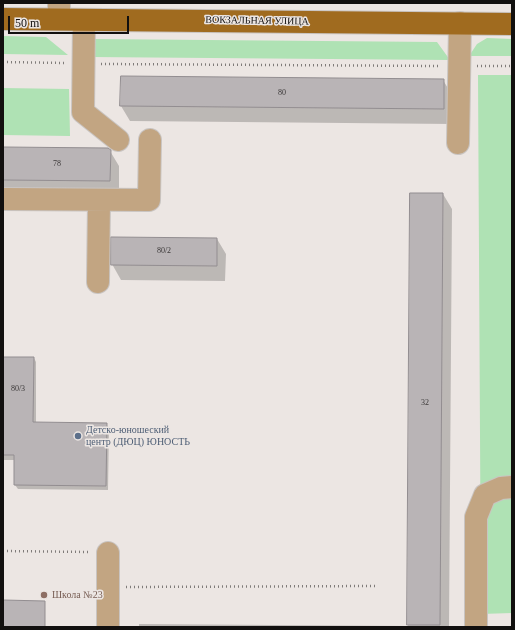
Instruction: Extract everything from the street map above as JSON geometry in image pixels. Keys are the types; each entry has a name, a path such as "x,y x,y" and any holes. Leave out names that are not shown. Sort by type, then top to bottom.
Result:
{"main road":[{"name":"ВОКЗАЛЬНАЯ УЛИЦА","path":"3,19 59,11 84,20 512,24"}],"lane":[{"path":"84,20 83,112 118,140"},
{"path":"458,143 460,23"},
{"path":"3,199 149,200 150,140"},
{"path":"98,282 99,200"},
{"path":"476,627 476,517 485,495 501,488 512,487"},
{"path":"108,553 108,627"}],"path":[{"path":"3,62 84,64 512,66"},
{"path":"3,551 108,553"},
{"path":"108,587 377,586"}],"green space":[{"path":"3,36 46,37 68,55 3,54"},
{"path":"487,38 512,39 512,56 469,56 477,44"},
{"path":"92,39 437,42 450,60 91,57"},
{"path":"478,75 512,75 512,613 481,614"},
{"path":"3,88 69,89 70,136 3,135"}],"building":[{"path":"121,76 444,79 444,109 120,106"},
{"path":"3,147 108,148 111,150 110,181 3,180"},
{"path":"410,193 443,193 440,625 407,625"},
{"path":"111,237 217,238 217,266 111,265"},
{"path":"3,357 34,357 33,422 107,423 106,486 14,485 14,455 3,455"},
{"path":"3,600 45,601 45,627 3,627"}],"place":[{"name":"Детско-юношеский центр (ДЮЦ) ЮНОСТЬ","path":"78,436"},
{"name":"Школа №23","path":"44,595"}]}
